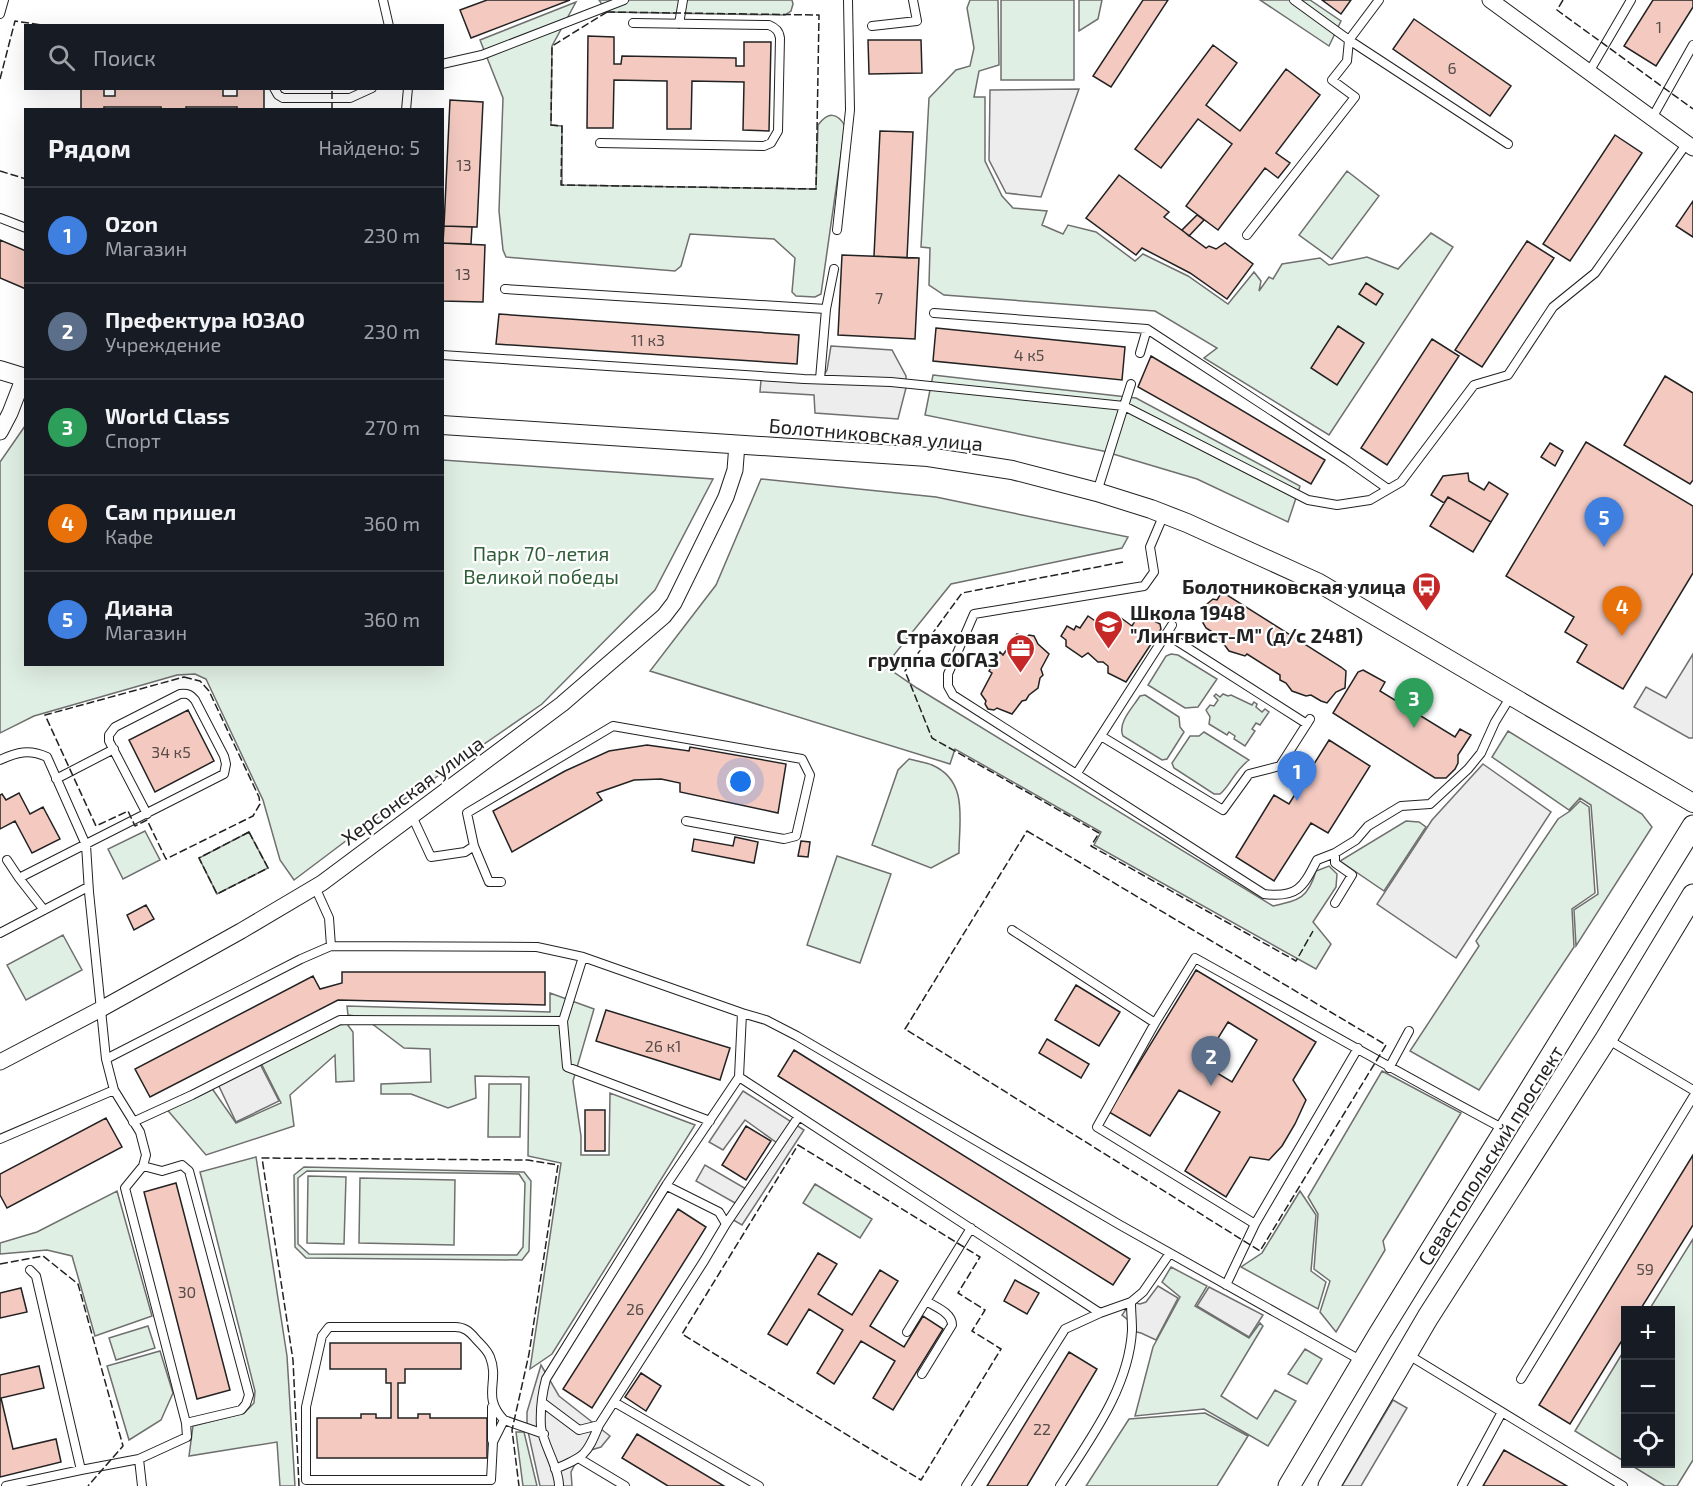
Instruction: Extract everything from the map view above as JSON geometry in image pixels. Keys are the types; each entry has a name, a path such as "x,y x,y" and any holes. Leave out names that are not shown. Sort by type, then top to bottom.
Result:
{"main road":[{"name":"Севастопольский проспект","path":"1289,1486 1693,826"},
{"name":"Севастопольский проспект","path":"1329,1486 1406,1354 1606,1039 1693,895"}],"street":[{"path":"1491,0 1690,146"},
{"path":"0,370 24,378"},
{"path":"0,432 24,380"},
{"name":"Болотниковская улица","path":"444,425 928,457 977,463 1097,492 1195,526 1319,583 1693,803"},
{"name":"Херсонская улица","path":"0,1062 101,1009 315,887 562,704 664,616 674,603 726,497 735,470 737,444"}],"lane":[{"path":"0,14 4,0"},
{"path":"383,0 389,24"},
{"path":"444,64 482,55 624,0"},
{"path":"679,24 682,0"},
{"path":"837,230 850,110 848,0"},
{"path":"872,26 917,21 913,0"},
{"path":"1294,0 1349,40 1508,144"},
{"path":"1247,235 1355,97 1332,80 1347,61 1349,40 1379,0"},
{"path":"1589,72 1630,0"},
{"path":"600,143 764,146 771,143 778,131 779,32 775,27 769,25 633,23"},
{"path":"1652,118 1693,45"},
{"path":"275,90 283,98 350,98 368,90"},
{"path":"406,108 408,90"},
{"path":"444,355 891,382 1124,405 1308,500 1337,505 1370,500 1401,482 1474,386 1508,375 1553,307 1595,273 1690,146"},
{"path":"0,218 24,227"},
{"path":"820,379 826,309 834,269"},
{"path":"505,290 826,309"},
{"path":"934,313 1147,329 1388,489"},
{"path":"1140,352 1147,329"},
{"path":"1097,492 1131,384"},
{"path":"1164,514 1150,547 1154,572 1144,586 974,614 948,674 948,686 953,695 1264,894 1281,896 1303,886 1317,860 1335,853 1356,840 1368,826 1401,806 1430,804 1468,769 1480,753 1494,722 1512,695"},
{"path":"1077,773 1172,625"},
{"path":"1101,736 1223,810 1249,774 1280,766 1309,722 1166,634"},
{"path":"19,878 86,845 147,814 224,774 226,764 224,756 191,695 180,694 115,727 109,735 147,814"},
{"path":"501,882 489,882 474,846 467,813 613,726 802,759 810,775 796,836 784,839 686,821"},
{"path":"56,779 114,749"},
{"path":"0,760 22,751 36,752 46,757 86,845 88,887 106,1059 114,1090 140,1132 146,1155 143,1166 125,1188 186,1423 187,1437 139,1460 6,1486"},
{"path":"412,816 431,857 465,852 474,846"},
{"path":"1335,853 1335,863 1352,875 1335,903"},
{"path":"7,860 44,910"},
{"path":"0,933 88,887"},
{"path":"315,887 329,918 331,946"},
{"path":"1012,930 1155,1023"},
{"path":"106,1059 301,959 331,946 537,947 583,957 766,1020 1363,1362"},
{"path":"583,957 563,1021 567,1067 710,1121"},
{"path":"1255,1224 1097,1127 1155,1023 1195,958 1358,1048 1389,1068 1505,1130"},
{"path":"559,1486 541,1429 542,1396 546,1379 667,1184 739,1077 741,1013"},
{"path":"133,1122 192,1095 340,1020 563,1021"},
{"path":"1389,1068 1409,1031"},
{"path":"1606,1039 1693,1090"},
{"path":"1226,1285 1255,1224 1358,1048"},
{"path":"739,1077 1100,1313"},
{"path":"0,1139 114,1090"},
{"path":"1521,1379 1693,1097"},
{"path":"555,1469 580,1459 590,1447 599,1425 726,1224 799,1116"},
{"path":"143,1166 162,1170 182,1165 189,1170 249,1395 241,1410 186,1423"},
{"path":"667,1184 719,1212 726,1224"},
{"path":"907,1332 971,1228"},
{"path":"966,1486 1065,1329 1131,1302 1143,1292 1170,1253"},
{"path":"30,1270 36,1276 81,1470"},
{"path":"922,1374 953,1321 949,1315 926,1301"},
{"path":"1060,1486 1108,1408 1124,1370 1132,1331 1131,1302"},
{"path":"329,1327 461,1327 470,1333 490,1355 492,1402 492,1476 490,1480 306,1480 306,1407 322,1336 329,1327"},
{"path":"1406,1354 1623,1486"},
{"path":"492,1402 504,1420 544,1434"},
{"path":"614,1402 759,1486"},
{"path":"543,1403 579,1430 599,1425"},
{"path":"1462,1486 1502,1412"},
{"path":"492,1446 495,1435 504,1420"},
{"path":"580,1459 625,1486"},
{"path":"139,1460 142,1486"}],"green space":[{"path":"599,0 792,0 793,4 791,11 785,15 607,12"},
{"path":"970,0 998,0 999,65 979,71 974,97 985,97 985,161 1002,196 1013,208 1047,211 1042,225 1063,234 1068,225 1096,232 1135,261 1143,254 1188,276 1228,304 1254,272 1261,281 1259,291 1269,277 1273,279 1282,264 1320,258 1329,265 1367,257 1398,269 1431,233 1453,247 1329,435 1204,358 1217,348 1155,311 944,295 929,285 930,248 921,247 929,98 956,70 970,66 974,48 967,8"},
{"path":"1001,0 1074,0 1074,80 1001,80"},
{"path":"1079,0 1102,0 1098,19 1079,31"},
{"path":"1260,0 1310,0 1341,21 1329,46"},
{"path":"576,2 552,46 551,125 562,126 562,185 816,189 818,125 829,116 836,116 845,126 821,294 815,297 796,296 792,292 795,258 774,239 690,234 681,266 675,271 506,257 503,250 499,211 503,98 480,40"},
{"path":"1347,171 1379,196 1332,259 1299,235"},
{"path":"933,375 1136,398 1300,486 1288,522 1197,479 1103,451 925,415"},
{"name":"Парк 70-летия Великой победы","path":"24,427 24,666 444,666 444,460 713,479 655,590 542,704 367,825 294,880 280,860 263,800 206,679 195,674 177,675 34,716 0,733 0,462"},
{"path":"761,479 936,497 1128,537 1122,548 951,584 885,666 917,688 1273,906 1302,896 1310,887 1316,871 1329,866 1337,874 1336,887 1313,922 1331,944 1316,969 1094,845 1101,832 955,749 950,764 650,671 716,585"},
{"path":"1178,655 1217,679 1198,707 1185,708 1148,685 1166,656"},
{"path":"1216,694 1220,697 1223,694 1231,695 1252,705 1254,702 1262,712 1265,709 1269,712 1260,725 1256,723 1252,729 1255,731 1245,746 1234,739 1235,736 1229,732 1227,735 1209,724 1210,717 1206,710 1210,705 1214,706 1218,700 1214,696"},
{"path":"1145,695 1179,717 1180,727 1184,732 1167,759 1162,760 1123,736 1122,726 1127,715 1140,696"},
{"path":"1508,731 1642,814 1652,827 1576,946 1574,910 1598,894 1591,805 1580,798 1569,810 1492,757"},
{"path":"1204,732 1249,760 1220,794 1214,794 1174,768 1172,763 1190,736 1199,736"},
{"path":"909,759 929,764 944,772 957,791 960,815 959,853 931,868 872,845 898,770"},
{"path":"1580,801 1589,807 1595,893 1572,909 1574,947 1479,1090 1410,1051 1479,946 1476,941 1558,819"},
{"path":"1406,821 1419,822 1426,827 1384,891 1340,861"},
{"path":"145,831 160,860 123,879 108,849"},
{"path":"249,832 268,868 217,894 199,858"},
{"path":"837,856 891,874 860,963 807,945"},
{"path":"63,935 82,970 26,1000 7,965"},
{"path":"550,993 594,1009 573,1081 581,1136 581,1155 609,1155 610,1093 695,1125 552,1354 530,1369 561,1163 528,1156 529,1077 475,1076 476,1098 448,1108 411,1094 381,1094 381,1084 431,1082 430,1049 404,1048 363,1017 348,1015 347,1006 550,1012"},
{"path":"347,1024 353,1032 354,1081 336,1082 335,1055 290,1095 294,1126 206,1155 164,1106 211,1087 236,1123 281,1103 261,1063 337,1025"},
{"path":"1382,1071 1461,1113 1383,1241 1385,1250 1336,1332 1320,1312 1330,1281 1314,1269 1318,1214 1308,1197"},
{"path":"489,1084 521,1084 520,1137 488,1137"},
{"path":"256,1157 287,1356 295,1486 280,1486 277,1442 189,1456 193,1426 244,1413 254,1403 255,1391 200,1172"},
{"path":"304,1167 524,1172 531,1181 529,1251 522,1260 306,1258 295,1247 294,1175","holes":["307,1171 519,1174 525,1183 523,1247 517,1255 309,1254 298,1244 298,1178"]},
{"path":"308,1176 346,1177 344,1244 307,1243"},
{"path":"360,1178 455,1180 454,1245 359,1243"},
{"path":"815,1184 872,1219 860,1238 803,1203"},
{"path":"117,1191 152,1316 95,1336 72,1256 47,1250 0,1254 0,1243 37,1232"},
{"path":"1300,1191 1316,1215 1311,1271 1326,1282 1318,1309 1241,1267 1262,1253"},
{"path":"1693,1239 1693,1460 1677,1486 1665,1486 1636,1468 1675,1468 1675,1306 1651,1306"},
{"path":"1171,1267 1207,1286 1195,1306 1249,1338 1260,1323 1263,1326 1221,1396 1257,1419 1275,1390 1296,1401 1268,1446 1204,1409 1135,1416 1153,1347 1180,1297 1162,1282"},
{"path":"148,1326 155,1348 116,1360 109,1338"},
{"path":"1305,1349 1322,1359 1307,1384 1288,1374"},
{"path":"160,1351 173,1393 161,1420 129,1440 107,1366"},
{"path":"1621,1356 1621,1460 1575,1431"},
{"path":"1205,1413 1248,1436 1217,1486 1086,1486 1129,1419"},
{"path":"516,1432 524,1432 537,1486 523,1486"}],"shaded area":[{"path":"1079,89 1041,197 1006,193 989,160 990,90"},
{"path":"831,346 892,350 906,376 906,388 898,419 815,413 814,395 760,392 761,380 819,383 827,370"},
{"path":"1693,654 1693,738 1689,738 1634,707 1646,687 1666,698"},
{"path":"1483,764 1551,812 1456,958 1377,904 1432,820"},
{"path":"259,1062 279,1101 236,1122 217,1082"},
{"path":"743,1091 804,1130 742,1225 728,1217 737,1204 696,1181 705,1165 746,1189 777,1143 745,1120 723,1150 709,1142"},
{"path":"1158,1286 1178,1298 1156,1340 1132,1331 1128,1320 1122,1315 1131,1302 1140,1304 1146,1302"},
{"path":"1209,1287 1263,1315 1249,1337 1197,1306"},
{"path":"541,1365 559,1396 610,1436 601,1447 581,1453 571,1472 572,1486 540,1486 527,1427 527,1412"},
{"path":"1393,1400 1407,1408 1361,1486 1342,1486"}],"building":[{"path":"487,0 570,0 471,38 460,10"},
{"path":"1143,0 1168,0 1111,87 1093,76"},
{"path":"1322,0 1351,0 1341,14"},
{"path":"1653,0 1693,0 1693,7 1656,66 1624,46"},
{"path":"1414,19 1511,86 1490,116 1393,49"},
{"path":"588,36 614,37 614,64 621,64 622,56 736,58 736,66 744,66 744,42 771,42 769,131 743,130 744,82 692,81 691,129 667,129 667,81 614,80 613,128 587,128"},
{"path":"868,40 921,40 922,73 869,74"},
{"path":"1213,45 1237,63 1206,105 1240,131 1286,69 1320,95 1276,153 1290,163 1278,178 1265,168 1218,230 1186,206 1232,144 1198,119 1161,168 1135,149"},
{"path":"81,90 104,90 104,96 115,96 115,90 223,90 223,96 237,96 237,90 264,90 264,108 81,108"},
{"path":"450,100 483,102 477,227 444,226"},
{"path":"880,131 913,132 907,258 874,256"},
{"path":"1615,135 1642,153 1570,261 1543,244"},
{"path":"1119,175 1169,212 1164,217 1206,248 1209,246 1216,249 1225,243 1253,264 1227,299 1190,273 1142,248 1136,255 1086,218"},
{"path":"1693,201 1693,237 1676,226"},
{"path":"1197,215 1204,220 1189,236 1182,230"},
{"path":"444,226 472,227 471,244 444,243"},
{"path":"0,240 24,250 24,288 0,278"},
{"path":"1527,241 1554,258 1482,367 1455,350"},
{"path":"444,243 485,245 483,302 444,301"},
{"path":"842,255 919,258 915,339 838,335"},
{"path":"1366,283 1383,294 1376,305 1359,294"},
{"path":"499,314 799,335 797,364 496,344"},
{"path":"1338,326 1364,343 1337,385 1311,368"},
{"path":"936,328 1125,347 1122,380 933,361"},
{"path":"1432,339 1459,356 1387,465 1361,448"},
{"path":"1151,356 1325,460 1311,484 1138,387"},
{"path":"1665,376 1693,393 1693,480 1690,484 1624,445"},
{"path":"1586,442 1693,506 1693,573 1623,689 1577,662 1587,645 1565,632 1574,617 1506,576"},
{"path":"1550,443 1563,451 1555,466 1541,457"},
{"path":"1468,473 1469,481 1484,490 1489,482 1508,494 1491,522 1448,497 1444,503 1431,495 1443,476"},
{"path":"1448,497 1491,522 1473,552 1430,526"},
{"path":"1220,595 1227,595 1341,667 1346,671 1345,688 1336,692 1327,703 1311,695 1306,696 1292,691 1286,683 1280,680 1280,675 1247,654 1245,656 1229,651 1217,639 1217,635 1206,628 1203,623 1209,612 1207,604 1213,599 1217,600"},
{"name":"Школа 1948 \"Лингвист-М\" (д/с 2481)","path":"1113,612 1132,626 1140,613 1160,624 1161,629 1126,682 1108,673 1108,666 1103,662 1098,662 1088,653 1082,657 1066,646 1066,640 1061,636 1067,626 1074,630 1076,626 1080,628 1088,616 1104,627"},
{"path":"1017,634 1026,637 1034,636 1038,644 1049,654 1041,669 1043,675 1038,688 1022,701 1012,714 997,708 988,709 981,694 992,673 989,671 1000,652 1003,655"},
{"path":"1363,670 1385,682 1380,691 1455,737 1460,729 1471,735 1458,755 1455,769 1446,778 1435,778 1333,713 1358,672"},
{"path":"188,710 214,761 155,792 129,740"},
{"path":"1329,740 1370,766 1328,833 1311,823 1274,881 1236,857 1274,795 1289,804"},
{"path":"647,745 689,751 690,747 786,764 778,813 680,792 680,783 661,779 634,780 597,793 602,800 512,852 493,811 565,771 609,751"},
{"path":"19,793 30,814 43,807 60,839 32,853 15,821 0,829 0,795 2,794 6,800"},
{"path":"735,837 758,842 754,863 692,851 694,839 733,846"},
{"path":"801,841 810,842 808,857 798,856"},
{"path":"146,905 154,919 134,930 127,915"},
{"path":"1196,970 1316,1042 1293,1080 1306,1100 1295,1124 1282,1146 1269,1160 1250,1157 1226,1197 1185,1171 1220,1112 1179,1090 1150,1136 1109,1112","holes":["1228,1022 1257,1040 1232,1082 1202,1064"]},
{"path":"342,972 545,972 545,1005 338,1000 150,1097 135,1069 313,976 320,989 342,983"},
{"path":"1076,985 1120,1012 1099,1046 1055,1020"},
{"path":"606,1010 730,1048 720,1080 596,1041"},
{"path":"1047,1039 1089,1064 1081,1078 1039,1053"},
{"path":"794,1050 1130,1259 1113,1285 778,1076"},
{"path":"585,1110 605,1110 605,1151 585,1151"},
{"path":"106,1118 122,1147 7,1208 0,1195 0,1174"},
{"path":"746,1126 771,1141 746,1180 722,1165"},
{"path":"1693,1155 1693,1225 1642,1306 1621,1306 1621,1342 1570,1424 1539,1405"},
{"path":"176,1183 230,1390 197,1399 144,1192"},
{"path":"678,1209 706,1227 592,1408 563,1389"},
{"path":"818,1253 837,1264 818,1294 852,1315 880,1270 898,1281 870,1326 904,1347 923,1316 943,1329 893,1410 873,1398 895,1361 861,1341 834,1384 817,1373 843,1330 809,1309 787,1345 768,1334"},
{"path":"1015,1280 1039,1293 1027,1314 1004,1301"},
{"path":"21,1288 27,1312 0,1318 0,1293"},
{"path":"330,1343 461,1343 461,1369 405,1369 405,1383 398,1383 398,1418 418,1418 418,1414 430,1414 430,1418 487,1418 487,1458 317,1458 317,1418 361,1418 361,1414 376,1414 376,1418 391,1418 391,1383 386,1383 386,1369 330,1369"},
{"path":"1069,1352 1097,1369 1027,1486 987,1486"},
{"path":"39,1366 44,1388 1,1398 13,1449 56,1439 61,1462 0,1477 0,1375"},
{"path":"641,1373 661,1386 646,1411 625,1397"},
{"path":"637,1434 724,1486 668,1486 622,1458"},
{"path":"1504,1450 1567,1486 1483,1486"}],"fence":[{"path":"1563,0 1557,10 1693,109"},
{"path":"607,12 819,15 816,189 561,185 562,126 551,125 552,46 607,12"},
{"path":"0,79 15,21 35,24"},
{"path":"332,90 332,108"},
{"path":"0,171 24,178"},
{"path":"1123,562 962,593 905,671 932,738 1099,833 1091,846 1296,961 1313,931"},
{"path":"184,677 200,681 209,691 259,797 260,804 253,816 166,859 147,820 135,826 128,811 96,826 45,715 184,677"},
{"path":"1027,831 1386,1045 1260,1251 905,1029 1027,831"},
{"path":"249,832 268,868 217,894 199,858 249,832"},
{"path":"798,1145 980,1257 958,1293 985,1310 972,1331 1001,1349 921,1480 682,1334 798,1145"},
{"path":"299,1486 293,1360 262,1158 528,1160 558,1165 529,1354 512,1430 519,1486"},
{"path":"0,1264 43,1256 78,1284 123,1446 88,1486"}],"place":[{"name":"Диана","path":"1604,547"},
{"name":"Болотниковская улица","path":"1427,612"},
{"name":"Сам пришел","path":"1622,636"},
{"name":"Школа 1948 \"Лингвист-М\" (д/с 2481)","path":"1109,650"},
{"name":"Страховая группа СОГАЗ","path":"1020,674"},
{"name":"World Class","path":"1414,728"},
{"name":"Ozon","path":"1297,801"},
{"name":"Префектура ЮЗАО","path":"1211,1086"}]}
